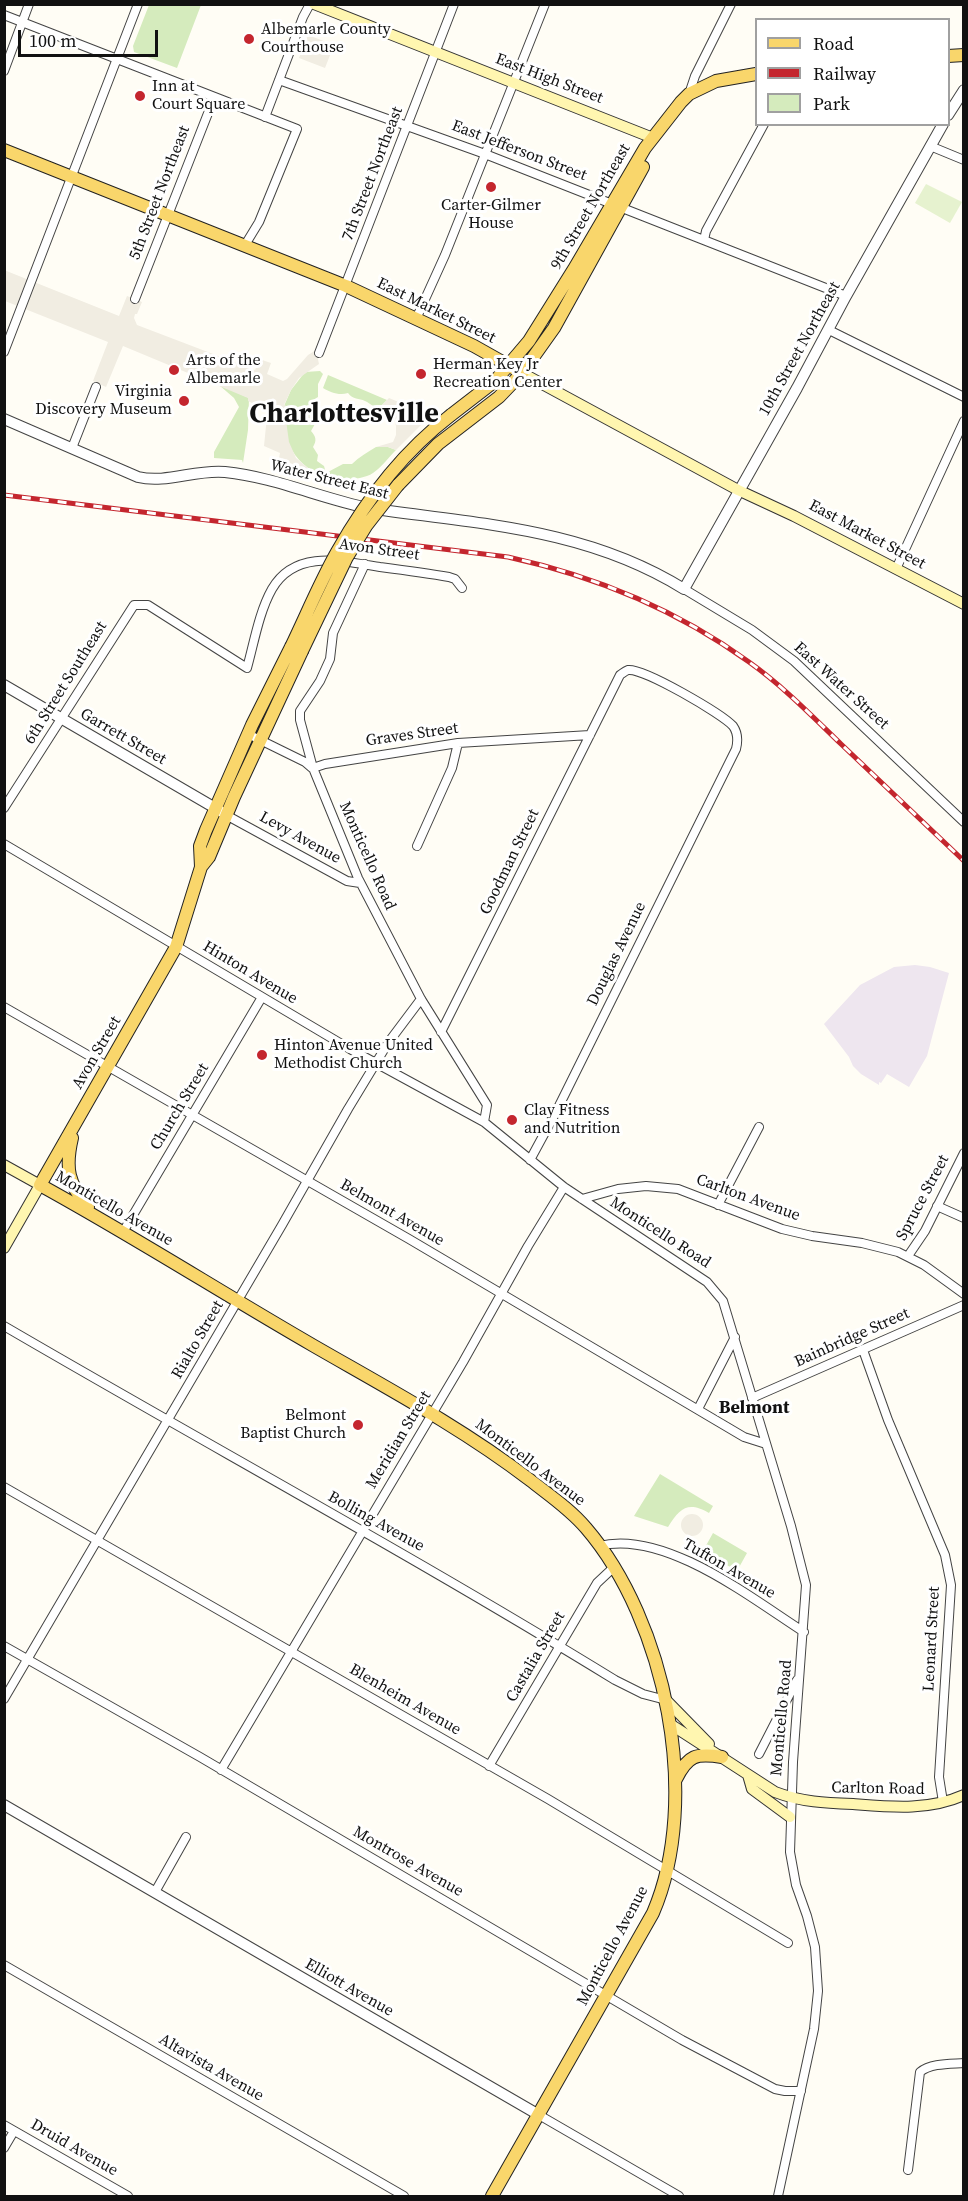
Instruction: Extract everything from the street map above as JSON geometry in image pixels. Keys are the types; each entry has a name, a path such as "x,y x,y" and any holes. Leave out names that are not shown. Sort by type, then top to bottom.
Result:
{"main road":[{"name":"East High Street","path":"312,4 653,138"},
{"path":"653,138 671,113 689,94 716,81 755,74"},
{"name":"9th Street Northeast","path":"296,649 366,526 417,464 438,444 499,397 522,373 554,328 645,148 653,138"},
{"name":"East Market Street","path":"4,150 346,286 416,318 510,366 738,490 794,516 963,604"},
{"name":"9th Street Northeast","path":"296,649 338,551 390,472 434,428 495,381 510,366 542,322 617,205"},
{"name":"Avon Street","path":"4,1248 176,947 201,867 209,857 221,811 248,734 296,649"},
{"name":"Avon Street","path":"221,811 260,739 296,649"},
{"path":"75,1124 68,1153 70,1178 79,1197 95,1215"},
{"name":"Monticello Avenue","path":"4,1165 95,1215 478,1442 576,1517 614,1568 642,1623 666,1700 670,1724 675,1780 674,1833 668,1871 653,1913 492,2196"},
{"name":"Bolling Avenue","path":"666,1700 722,1757"},
{"name":"Bolling Avenue","path":"670,1724 748,1775 791,1798"},
{"path":"675,1780 683,1765 694,1756 722,1757"},
{"path":"748,1775 752,1789 790,1817"},
{"name":"Carlton Road","path":"791,1798 818,1802 904,1807 943,1802 963,1795"}],"street":[{"path":"4,71 29,4"},
{"path":"4,352 138,4"},
{"path":"265,117 303,16 312,4"},
{"name":"7th Street Northeast","path":"319,352 454,4"},
{"path":"416,318 445,255 545,4"},
{"path":"689,94 694,76 731,4"},
{"path":"4,15 297,129 259,222 245,245"},
{"name":"East Jefferson Street","path":"279,80 485,154 846,296"},
{"path":"950,112 963,90"},
{"name":"5th Street Northeast","path":"135,299 214,98"},
{"path":"705,240 706,231 763,126"},
{"name":"10th Street Northeast","path":"684,589 942,126"},
{"path":"930,146 963,160"},
{"path":"829,330 963,397"},
{"path":"72,448 96,387"},
{"name":"Water Street East","path":"4,419 147,480 205,471 226,472 288,485 344,503 368,508 486,522 550,535 647,568 684,589"},
{"path":"896,569 963,421"},
{"name":"Avon Street","path":"134,605 148,605 247,668 272,589 284,573 306,562 319,560 365,564 449,577 455,579 462,588"},
{"name":"Monticello Road","path":"365,564 333,633 330,660 320,681 300,711 300,720 313,768 360,883 421,999 487,1105 484,1122 582,1199 707,1282 723,1301 804,1573 806,1601 790,1817 792,1869 807,1916 817,1969 816,2012 778,2196"},
{"name":"East Water Street","path":"684,589 752,630 794,661 963,822"},
{"name":"6th Street Southeast","path":"4,807 134,605"},
{"name":"Douglas Avenue","path":"530,1160 607,1010 738,740 731,725 684,694 634,671 620,675 606,704"},
{"name":"Garrett Street","path":"4,685 221,811"},
{"name":"Goodman Street","path":"441,1032 606,704"},
{"path":"248,734 313,768"},
{"name":"Graves Street","path":"313,768 325,764 459,743 590,735"},
{"path":"417,846 452,768 459,743"},
{"name":"Levy Avenue","path":"221,811 347,881 360,883"},
{"name":"Hinton Avenue","path":"4,844 262,997 484,1122"},
{"name":"Church Street","path":"123,1232 262,997"},
{"name":"Rialto Street","path":"4,1699 376,1063 421,999"},
{"name":"Belmont Avenue","path":"4,1007 502,1294 744,1437 766,1444"},
{"path":"718,1205 759,1127"},
{"name":"Spruce Street","path":"908,1256 921,1238 963,1153"},
{"name":"Meridian Street","path":"222,1770 564,1186"},
{"name":"Carlton Avenue","path":"582,1199 618,1189 662,1186 687,1191 782,1228 812,1236 878,1246 908,1256 942,1276 963,1294"},
{"path":"937,1206 963,1218"},
{"name":"Bainbridge Street","path":"752,1398 963,1305"},
{"name":"Bolling Avenue","path":"4,1326 560,1646 615,1680 643,1694 666,1700"},
{"path":"698,1409 735,1337"},
{"name":"Leonard Street","path":"863,1350 888,1420 945,1555 949,1570 949,1616 939,1777 943,1802"},
{"name":"Blenheim Avenue","path":"4,1487 489,1766 788,1943"},
{"name":"Tufton Avenue","path":"599,1546 612,1543 632,1543 679,1556 804,1632"},
{"name":"Castalia Street","path":"489,1766 597,1583 614,1568"},
{"name":"Montrose Avenue","path":"4,1646 222,1770 682,2040 765,2084 785,2091 801,2091"},
{"path":"759,1754 800,1674"},
{"name":"Elliott Avenue","path":"4,1805 679,2196"},
{"path":"155,1892 186,1837"},
{"name":"Altavista Avenue","path":"4,1965 404,2196"},
{"path":"908,2170 918,2076 923,2069 963,2063"},
{"name":"Druid Avenue","path":"4,2125 128,2196"},
{"path":"4,2148 14,2131"}],"shaded area":[{"path":"308,35 334,45 325,68 299,58"},
{"path":"4,270 119,316 127,296 142,302 134,318 137,325 255,370 260,359 271,363 267,374 283,381 308,355 316,350 319,364 299,378 284,405 314,418 315,424 285,413 289,442 296,458 309,469 333,478 353,479 354,484 339,484 323,480 279,458 280,453 264,446 268,406 266,409 248,401 248,398 123,346 106,387 93,381 108,342 5,301"},
{"path":"389,398 408,406 407,408 413,412 421,412 421,425 396,450 376,447 393,442 396,435 391,409 379,408"},
{"path":"915,965 949,973 927,1056 909,1087 887,1074 879,1085 853,1066 849,1057 824,1024 860,985 894,967"},
{"path":"692,1514 700,1517 703,1525 700,1533 692,1536 684,1533 681,1525 684,1517"}],"green space":[{"path":"149,5 201,5 177,68 134,52 133,46"},
{"path":"926,184 962,202 950,223 915,203"},
{"path":"320,371 323,374 318,384 318,397 313,400 315,409 311,414 314,418 284,406 291,390 305,372"},
{"path":"328,375 387,400 379,408 354,398 348,393 338,394 329,391 323,388"},
{"path":"219,385 249,398 248,430 243,463 242,460 214,458 214,452 239,407 234,398"},
{"path":"285,413 315,424 311,431 315,439 313,447 318,455 317,461 324,466 326,473 343,464 352,464 376,447 396,450 379,468 367,476 346,479 320,474 309,469 292,451 287,439"},
{"path":"660,1474 713,1506 709,1513 695,1507 685,1508 668,1527 634,1516"},
{"path":"713,1533 747,1553 737,1571 703,1551"}],"railway":[{"path":"4,495 508,557 604,585 693,626 762,671 964,861"}],"place":[{"name":"Albemarle County Courthouse","path":"249,39"},
{"name":"Inn at Court Square","path":"140,96"},
{"name":"Carter-Gilmer House","path":"491,187"},
{"name":"Arts of the Albemarle","path":"174,370"},
{"name":"Herman Key Jr Recreation Center","path":"421,374"},
{"name":"Virginia Discovery Museum","path":"184,401"},
{"name":"Hinton Avenue United Methodist Church","path":"262,1055"},
{"name":"Clay Fitness and Nutrition","path":"512,1120"},
{"name":"Belmont Baptist Church","path":"358,1425"}],"district":[{"name":"Charlottesville","path":"344,415"},
{"name":"Belmont","path":"754,1408"}]}
